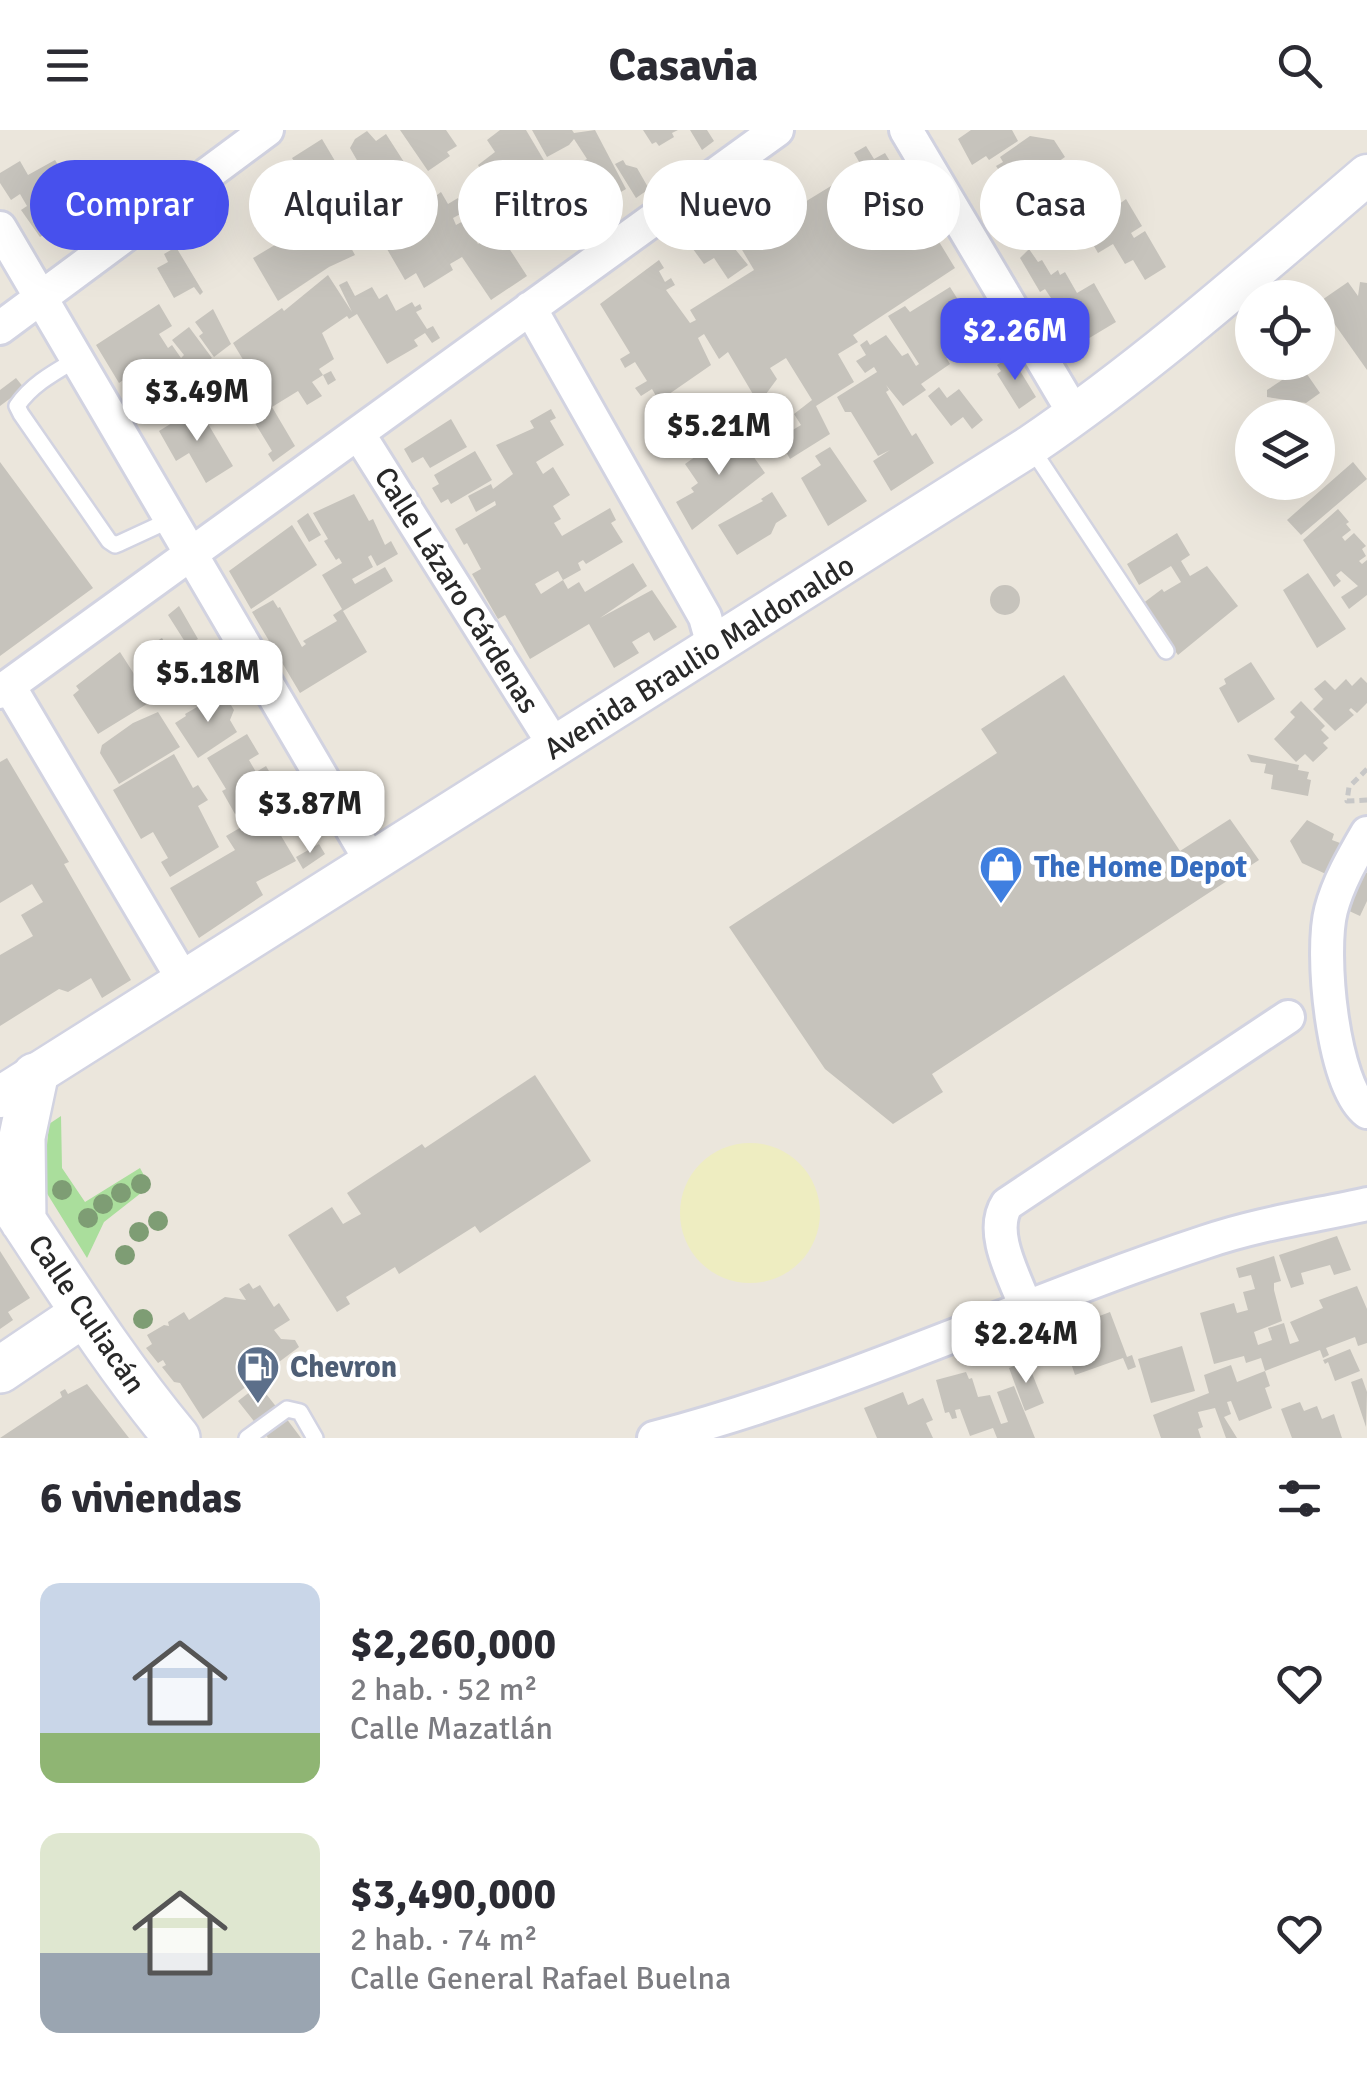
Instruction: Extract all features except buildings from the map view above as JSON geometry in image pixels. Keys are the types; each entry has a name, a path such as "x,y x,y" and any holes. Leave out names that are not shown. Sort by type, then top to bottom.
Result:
{"main road":[{"path":"12,1203 22,1137 18,1087"},
{"name":"Calle Culiacán","path":"12,1203 83,1314 141,1395 178,1438"},
{"path":"0,1370 83,1314"}],"street":[{"path":"0,328 267,130"},
{"path":"184,981 4,689 777,130"},
{"path":"906,130 1075,415"},
{"name":"Avenida Braulio Maldonaldo","path":"18,1087 556,748 719,633 1030,446 1204,314 1367,175"},
{"path":"0,228 372,864"},
{"path":"530,308 719,633"},
{"name":"Calle Lázaro Cárdenas","path":"358,433 556,748"},
{"path":"1367,833 1331,908 1325,944 1328,992 1342,1061 1353,1093 1367,1112"},
{"path":"1027,1310 1000,1232 998,1217 1006,1204 1288,1017"},
{"path":"654,1438 706,1424 1027,1310 1206,1241 1364,1214"}],"lane":[{"path":"77,359 23,397 17,406 21,414 110,541 120,543 172,520"},
{"path":"1030,446 1166,651"},
{"path":"247,1438 287,1408 300,1412 315,1438"}],"path":[{"path":"1367,769 1349,787 1347,801 1367,800"}],"green space":[{"path":"61,1116 62,1168 85,1202 140,1168 147,1181 141,1193 104,1222 87,1258 43,1187 49,1124"}],"sand":[{"path":"750,1143 777,1148 800,1163 815,1186 820,1213 815,1240 800,1263 777,1278 750,1283 723,1278 700,1263 685,1240 680,1213 685,1186 700,1163 723,1148"}],"place":[{"name":"The Home Depot","path":"1001,905"},
{"name":"Chevron","path":"258,1405"}]}
